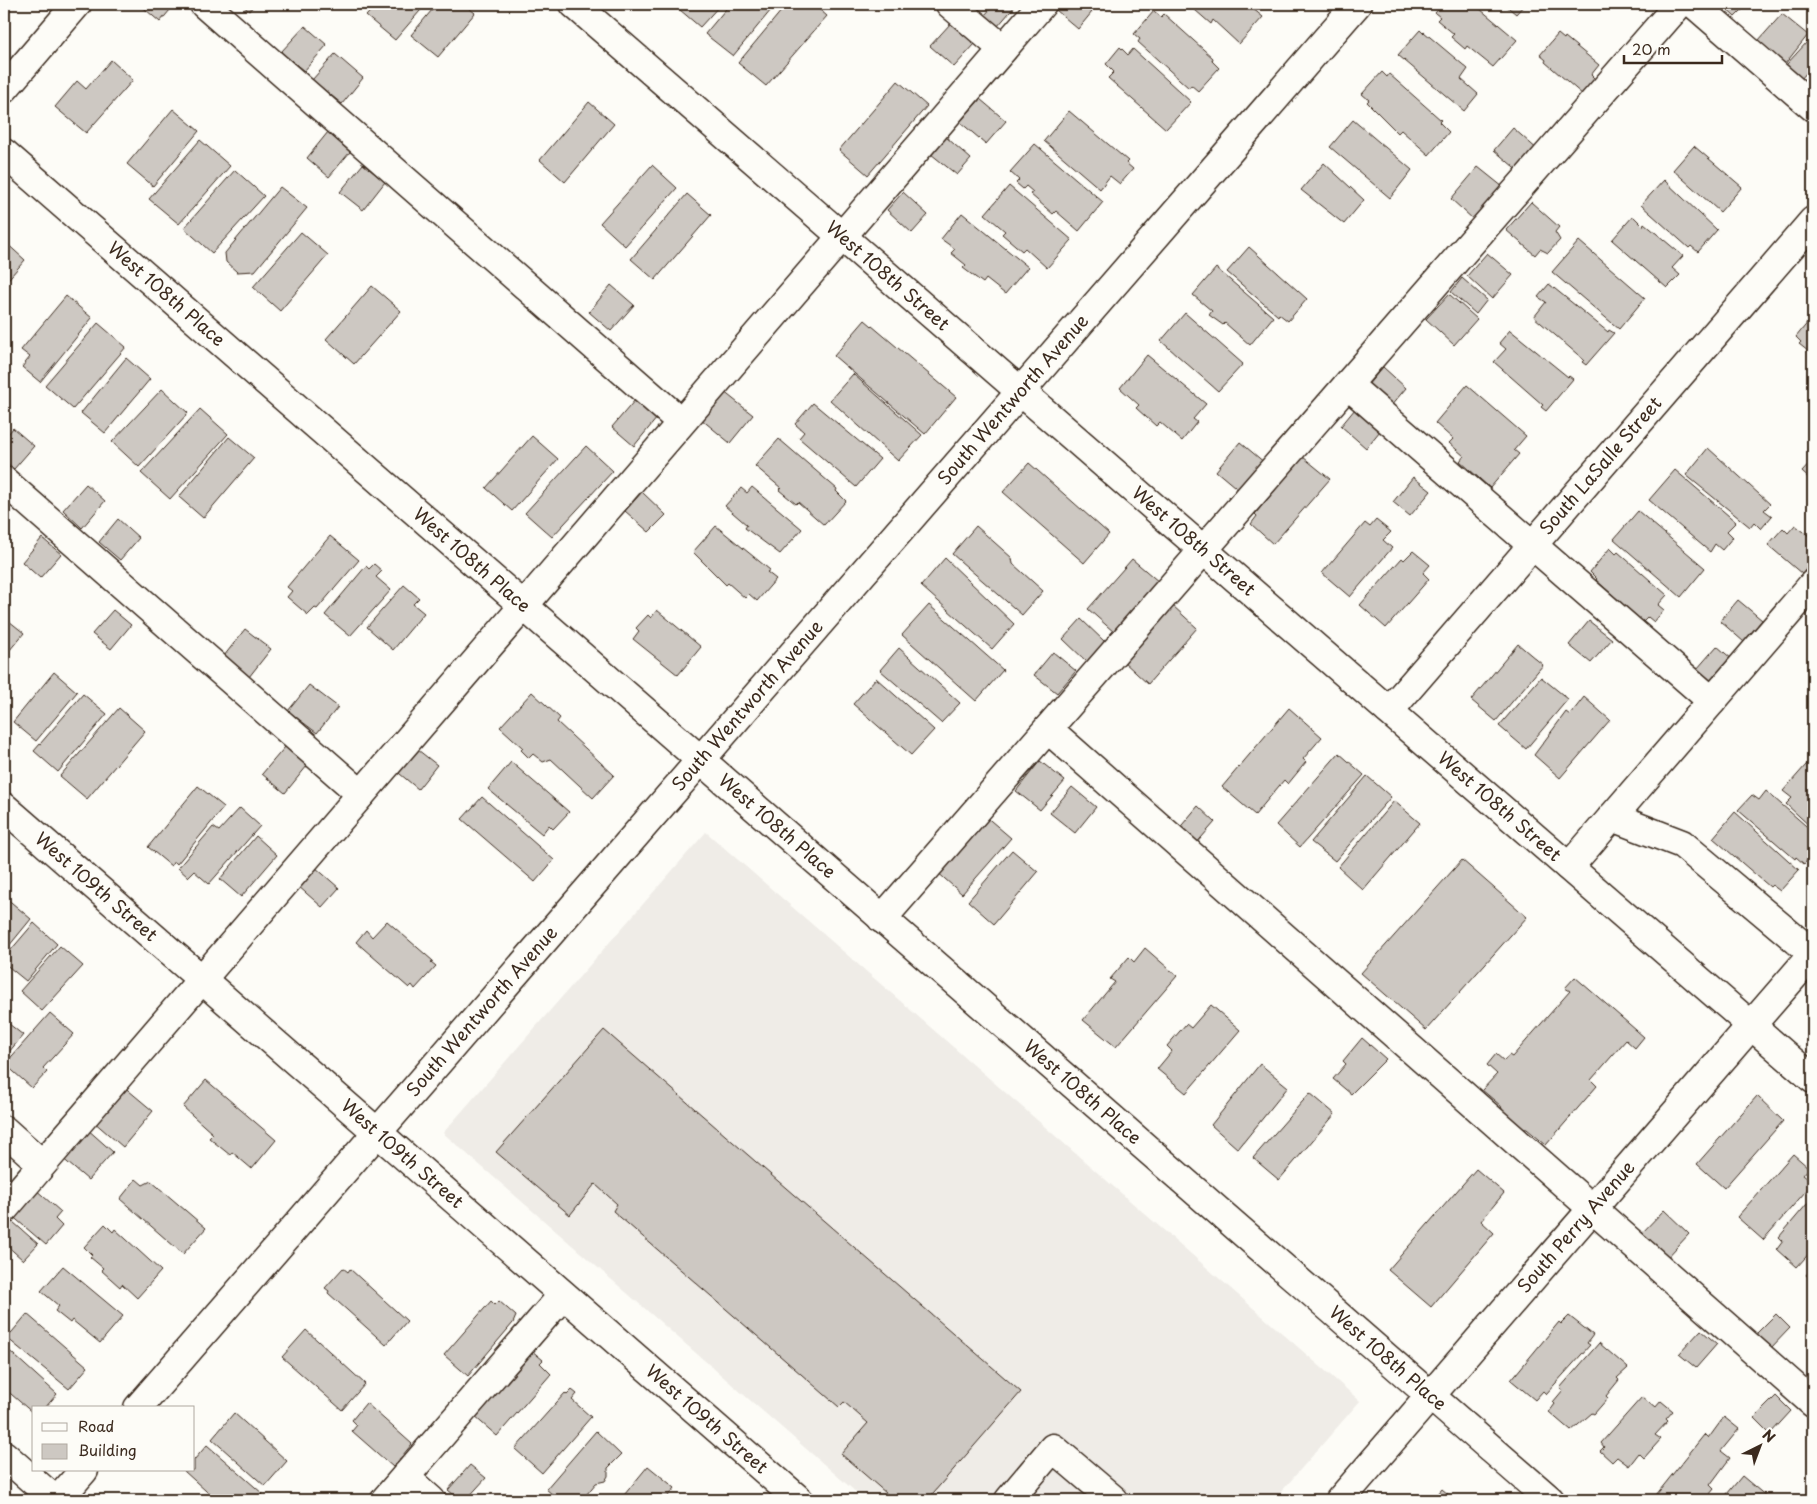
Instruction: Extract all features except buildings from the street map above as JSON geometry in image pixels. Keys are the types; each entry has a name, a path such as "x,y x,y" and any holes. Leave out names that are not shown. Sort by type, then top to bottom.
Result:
{"street":[{"path":"4,89 77,4"},
{"path":"204,4 682,422"},
{"name":"West 108th Street","path":"574,4 1813,1079"},
{"path":"950,4 1003,49"},
{"path":"4,1209 1042,4"},
{"path":"882,919 1680,4"},
{"path":"1694,4 1813,107"},
{"name":"South Wentworth Avenue","path":"140,1406 1020,392 1345,8"},
{"name":"West 108th Place","path":"4,153 1550,1500"},
{"name":"South LaSalle Street","path":"1389,711 1813,220"},
{"path":"1348,386 1533,544 1712,701"},
{"path":"4,481 361,794"},
{"path":"1569,868 1813,584"},
{"path":"1048,729 1813,1403"},
{"name":"West 109th Street","path":"4,807 799,1500"},
{"path":"1612,818 1682,844 1813,954"},
{"name":"South Perry Avenue","path":"1340,1500 1813,954"},
{"path":"4,1130 42,1164"},
{"path":"385,1500 563,1295"},
{"path":"1009,1500 1053,1448 1114,1500"},
{"path":"4,1455 57,1500 82,1472"},
{"path":"405,1477 431,1500"}],"shaded area":[{"path":"706,832 1360,1401 1274,1500 865,1500 443,1133"}]}
